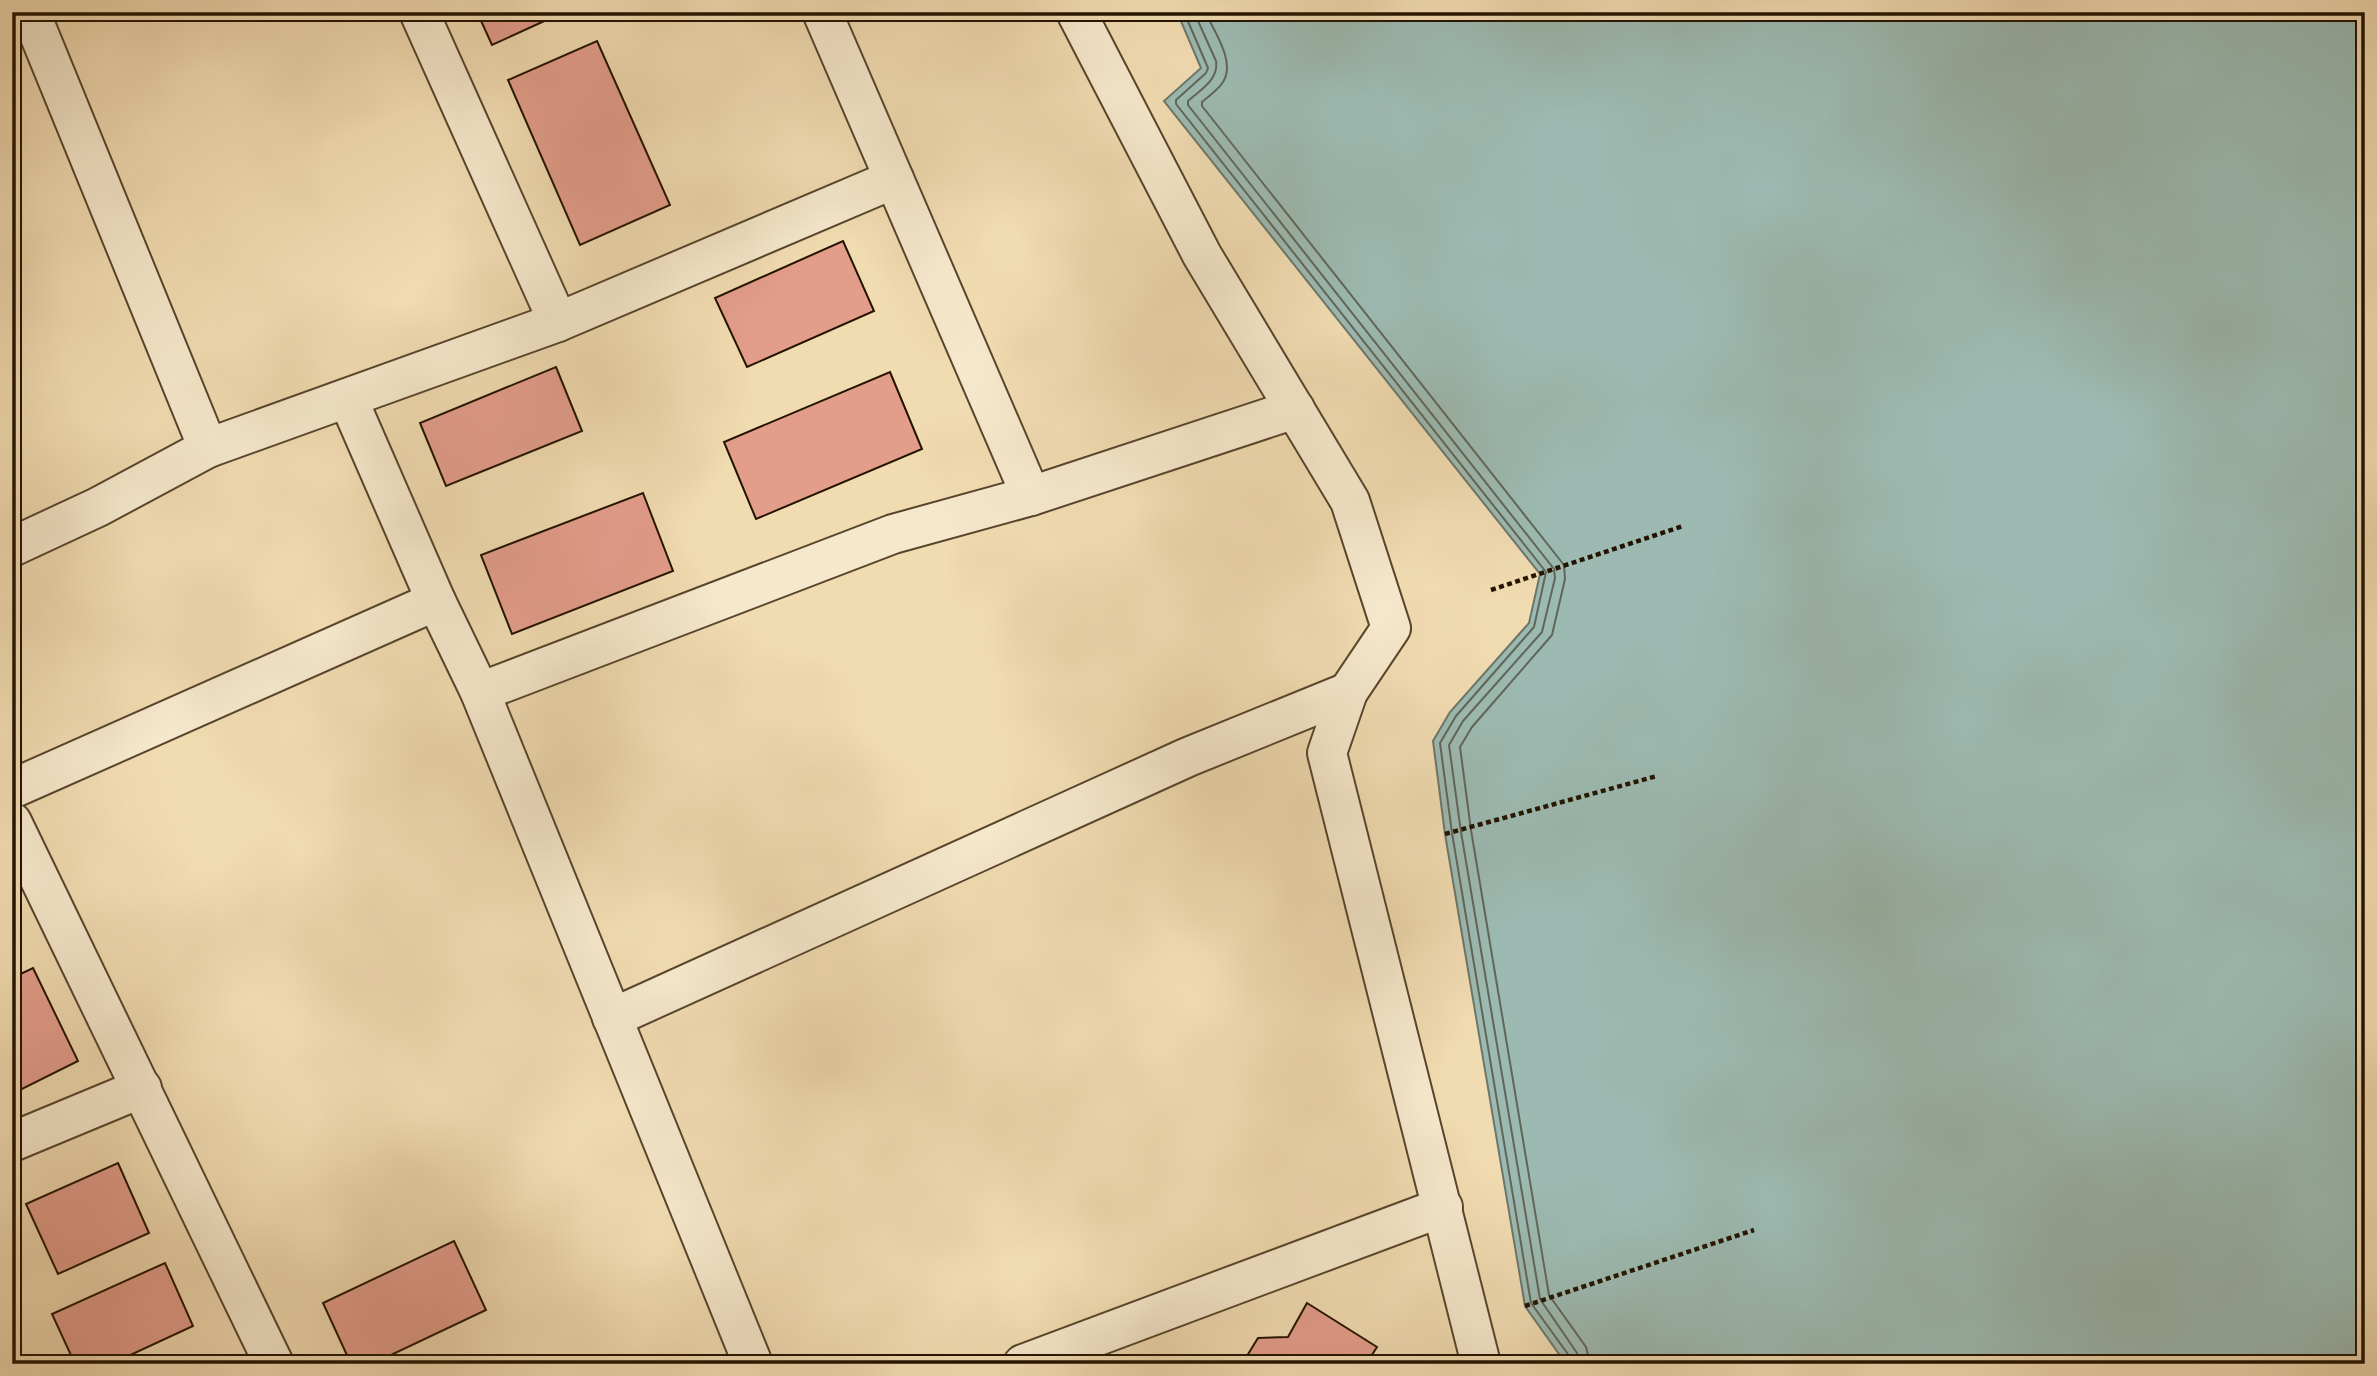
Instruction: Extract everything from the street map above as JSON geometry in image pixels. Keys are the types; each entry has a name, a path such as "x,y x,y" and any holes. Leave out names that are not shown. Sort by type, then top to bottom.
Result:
{"street":[{"path":"30,12 208,448"},
{"path":"419,12 558,322"},
{"path":"822,12 1031,496"},
{"path":"1076,12 1202,255 1350,501 1391,628 1348,692 1327,753 1481,1364"},
{"path":"12,547 98,507 208,448 558,322 894,178"},
{"path":"348,399 436,601 480,692 753,1364"},
{"path":"480,692 893,534 1031,496 1295,409"},
{"path":"12,789 436,601"},
{"path":"612,1018 1188,757 1348,692"},
{"path":"12,822 274,1364"},
{"path":"12,1142 142,1088"},
{"path":"1023,1364 1443,1207"}],"path":[{"path":"1491,590 1683,526"},
{"path":"1445,834 1657,776"},
{"path":"1525,1306 1754,1230"}],"water":[{"path":"1177,12 2365,12 2365,1364 1566,1364 1525,1306 1445,834 1433,741 1450,712 1529,623 1540,574 1164,101 1201,68"}],"building":[{"path":"477,12 564,12 492,45"},
{"path":"597,41 670,205 580,245 508,80"},
{"path":"843,241 874,311 747,367 715,298"},
{"path":"556,367 582,431 446,486 420,423"},
{"path":"890,372 922,449 756,519 724,442"},
{"path":"643,493 673,571 512,634 481,555"},
{"path":"33,968 78,1061 12,1094 12,978"},
{"path":"118,1163 149,1233 58,1274 26,1204"},
{"path":"454,1241 486,1310 372,1364 351,1364 323,1303"},
{"path":"165,1263 193,1326 111,1364 75,1364 52,1314"},
{"path":"1307,1303 1377,1347 1366,1364 1242,1364 1258,1338 1288,1337"}]}
